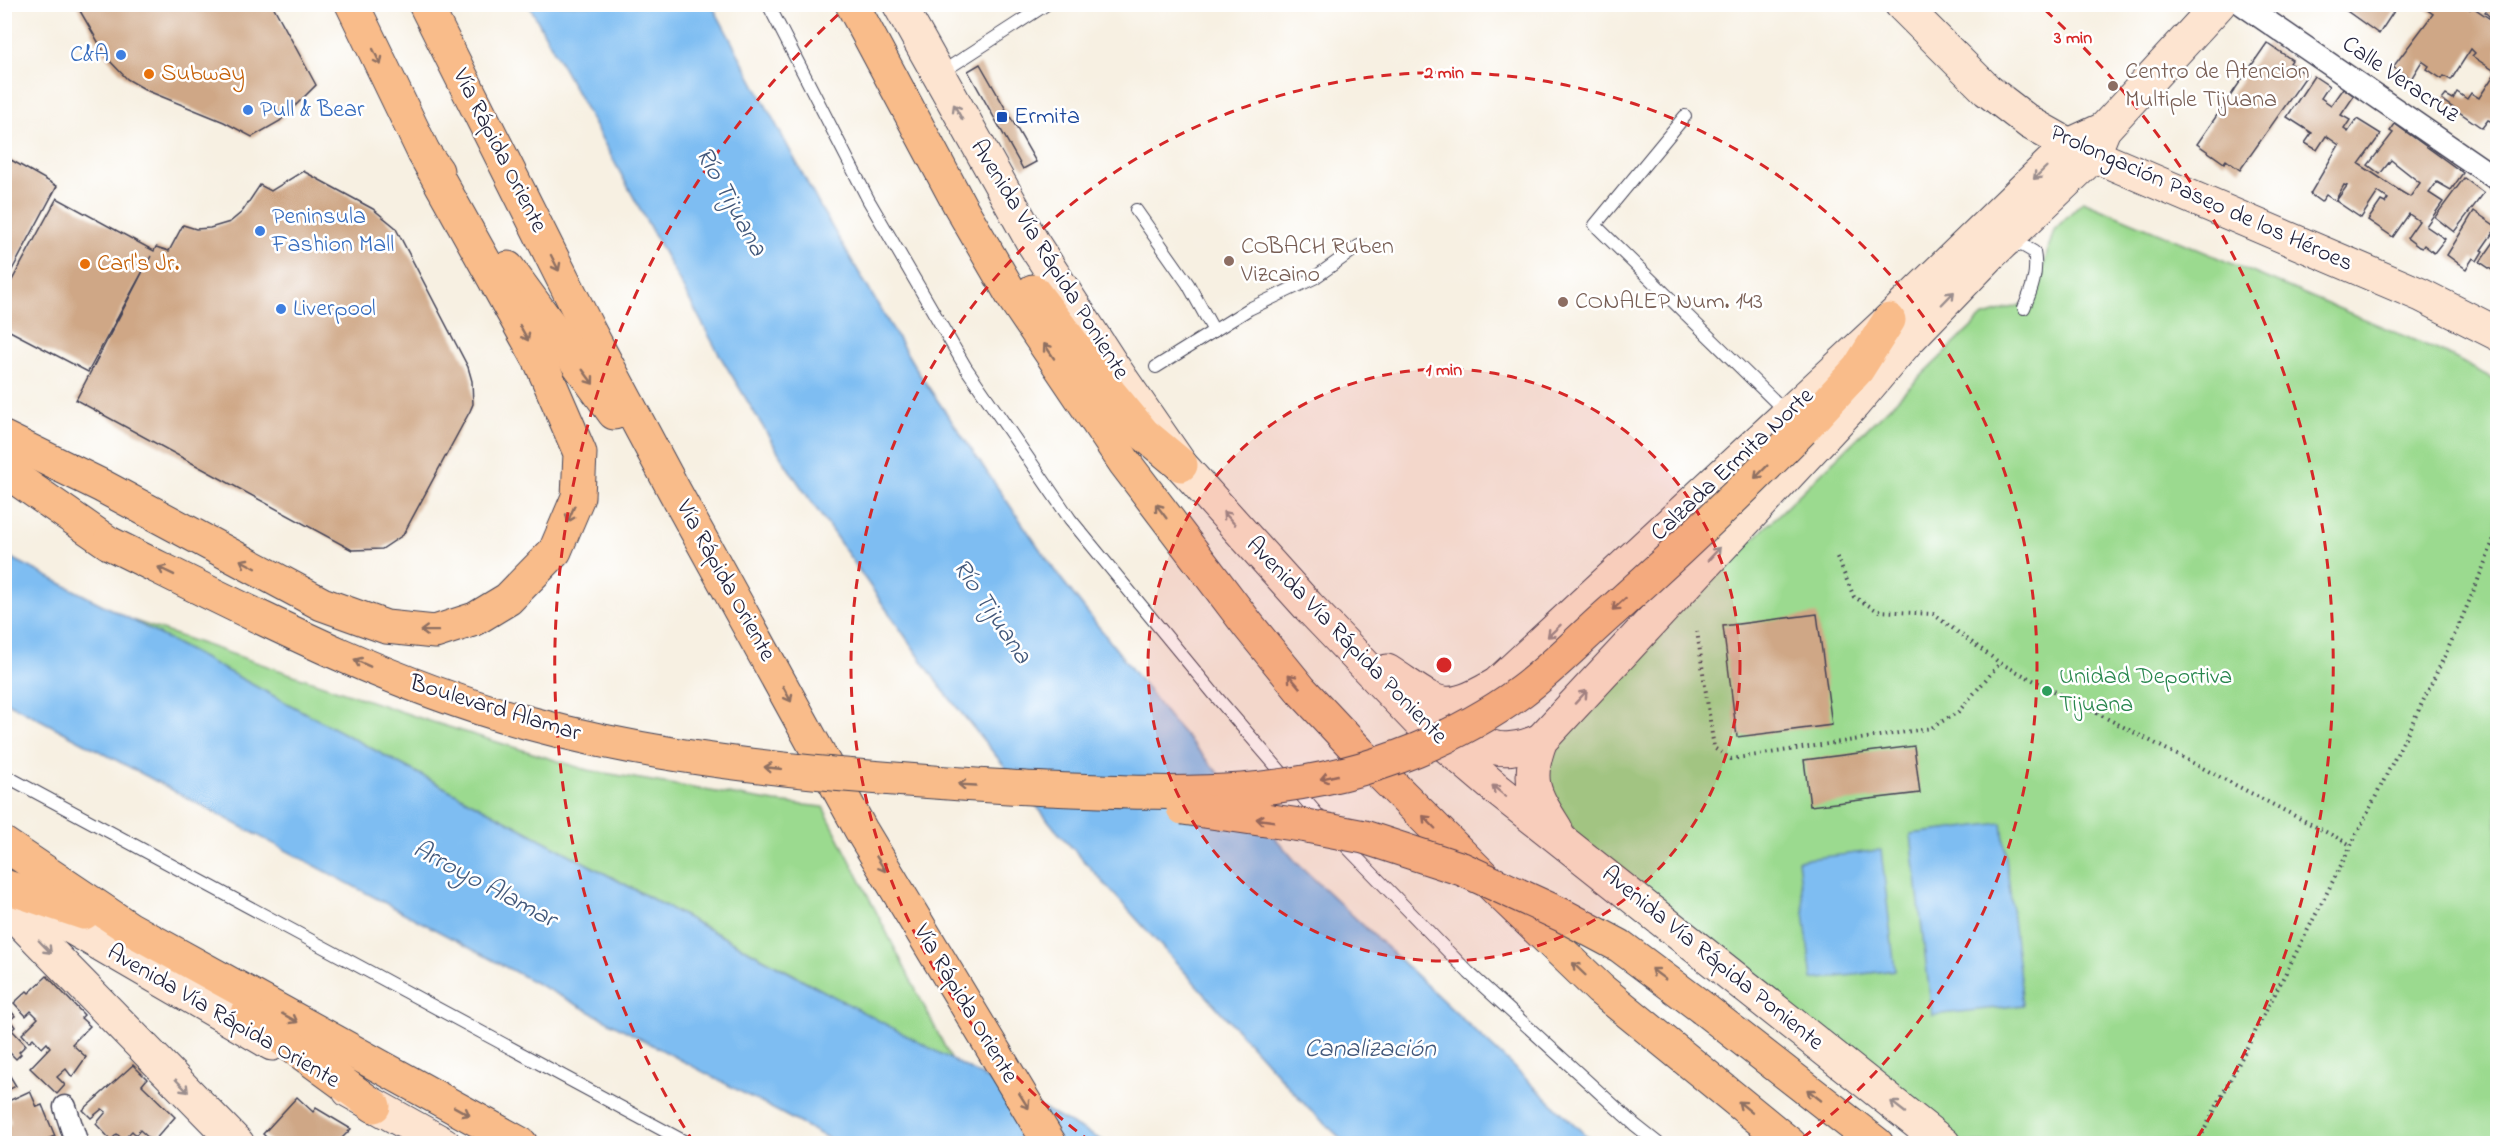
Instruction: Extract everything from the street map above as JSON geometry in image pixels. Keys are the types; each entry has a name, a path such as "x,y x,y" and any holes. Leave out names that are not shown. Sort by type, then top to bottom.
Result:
{"highway":[{"path":"4,438 102,486 322,604 386,627 435,632 475,620 508,600 555,551 578,497 580,453 541,363 424,153 352,4"},
{"name":"Vía Rápida Oriente","path":"425,4 589,330 675,492 861,830 971,1016 1050,1143"},
{"name":"Avenida Vía Rápida Poniente","path":"852,4 960,206 1013,297 1125,463 1248,625 1301,690 1447,841 1600,989 1790,1143"},
{"path":"424,153 675,492"},
{"path":"960,206 999,245 1110,393 1144,434 1181,465"},
{"path":"1025,788 1188,793 1257,790 1358,770 1418,749 1492,710 1519,693 1544,673 1703,530 1795,422 1858,369 1889,320"},
{"path":"4,470 109,543"},
{"name":"Boulevard Alamar","path":"4,489 258,616 392,676 526,723 615,744 719,762 915,781 1025,788"},
{"path":"1025,788 1307,826 1364,837 1462,868 1562,915 1610,941 1704,1009 1877,1143"},
{"path":"4,844 129,928 374,1106"},
{"path":"4,887 129,928 521,1143"}],"main road":[{"name":"Avenida Vía Rápida Poniente","path":"900,4 1033,243 1114,368 1181,465 1339,639 1424,727 1499,791 1944,1143"},
{"name":"Prolongación Paseo de los Héroes","path":"1901,4 1987,90 2030,123 2089,143 2421,295 2498,334"},
{"name":"Calzada Ermita Norte","path":"1564,841 1539,802 1532,781 1532,761 1541,740 1853,405 1908,340 1991,254 2089,143 2219,4"},
{"name":"Calzada Ermita Norte","path":"1889,320 2089,143"},
{"name":"Calzada Ermita Norte","path":"1339,639 1436,702 1448,704 1467,701 1497,684 1795,422"},
{"path":"1497,684 1481,711 1477,728 1481,741 1491,747 1506,750 1523,748 1541,740"},
{"name":"Avenida Vía Rápida Oriente","path":"4,887 374,1106 444,1143"},
{"path":"4,905 236,1143"}],"street":[{"name":"Calle Veracruz","path":"2242,4 2498,180"},
{"path":"65,1107 76,1143"}],"lane":[{"path":"768,4 869,201 966,368 1070,519 1214,694 1357,860 1469,973 1635,1125 1659,1143"},
{"path":"938,75 1047,4"},
{"path":"1685,116 1595,225 1795,422"},
{"path":"1136,210 1188,284 1214,331"},
{"path":"1991,254 2022,245 2034,252 2037,265 2033,286 2024,308"},
{"path":"1156,367 1249,309 1314,278 1359,246"},
{"path":"4,776 689,1143"}],"path":[{"path":"2197,1143 2452,643 2480,578 2498,527"},
{"path":"1837,557 1854,597 1878,611 1933,614 2000,663 2351,845"},
{"path":"1697,631 1714,748 1731,759 1931,728 1958,712 2000,663"}],"green space":[{"name":"Unidad Deportiva Tijuana","path":"2083,201 2447,354 2497,381 2497,1143 1955,1143 1568,833 1535,764 1542,744 1982,317 2033,301 2054,230"},
{"path":"132,620 423,719 587,770 775,802 823,807 953,1063 791,973"}],"water":[{"name":"Canalización","path":"529,5 712,5 823,212 918,372 1055,571 1169,717 1298,864 1594,1143 1346,1143 1309,1109 1055,829 939,685 788,468 720,356"},
{"name":"Arroyo Alamar","path":"4,554 132,620 1107,1143 837,1143 5,701"},
{"path":"2002,823 2023,1005 1932,1015 1911,834"},
{"path":"1881,850 1895,970 1812,980 1798,860"}],"building":[{"path":"76,4 272,4 316,85 280,121 252,137 224,122 148,91 127,79 108,59"},
{"path":"2337,4 2397,4 2398,5 2379,34"},
{"path":"2419,4 2463,4 2470,9 2471,6 2496,23 2485,12 2491,5 2498,5 2498,115 2493,122 2488,120 2482,128 2442,100 2446,95 2453,99 2457,92 2467,99 2471,93 2479,98 2496,72 2472,56 2475,53 2471,49 2451,80 2444,76 2442,79 2427,69 2429,66 2422,61 2411,79 2393,67 2433,14"},
{"path":"2267,43 2292,60 2290,63 2307,75 2240,170 2226,160 2224,163 2197,144"},
{"name":"Ermita","path":"980,64 1036,162 1023,169 968,71"},
{"path":"2314,76 2329,86 2321,98 2331,105 2343,88 2354,96 2341,115 2350,120 2344,129 2348,132 2357,119 2381,134 2359,164 2400,191 2410,197 2420,183 2391,160 2380,174 2368,165 2393,133 2390,131 2395,124 2463,173 2451,190 2437,182 2429,193 2443,202 2426,226 2445,239 2434,253 2424,245 2422,248 2419,247 2407,238 2419,221 2409,214 2393,237 2368,220 2381,201 2385,203 2388,199 2378,192 2361,218 2336,201 2347,186 2344,185 2335,201 2326,195 2321,202 2310,194 2339,145 2326,136 2317,150 2305,143 2312,133 2287,117"},
{"path":"4,156 57,186 4,285"},
{"name":"Liverpool","path":"303,171 373,209 395,227 468,367 472,381 473,404 470,411 403,535 382,549 352,550 76,400 151,256 88,372 4,328 4,295 57,198 154,251 156,247 169,251 183,225 196,229 210,228 230,222 242,212 260,185 271,191"},
{"path":"2464,178 2484,193 2454,232 2435,217"},
{"path":"2474,211 2497,227 2481,250 2483,251 2477,261 2473,258 2466,269 2447,255"},
{"path":"2494,242 2498,244 2498,274 2480,262"},
{"path":"1817,614 1832,725 1737,737 1723,626"},
{"path":"1914,746 1920,793 1810,806 1804,760"},
{"path":"47,976 84,1015 81,1018 90,1026 72,1044 86,1057 72,1077 66,1069 57,1077 65,1085 57,1094 30,1068 50,1047 47,1043 42,1048 33,1038 29,1042 22,1034 38,1018 31,1011 26,1016 14,1003"},
{"path":"10,1010 15,1016 10,1020 15,1027 12,1030 26,1045 16,1059 4,1047 4,1015"},
{"path":"133,1065 147,1079 142,1085 175,1117 153,1142 140,1130 136,1135 132,1131 123,1140 117,1134 111,1140 96,1124 106,1112 102,1109 91,1118 83,1110"},
{"path":"4,1066 16,1086 4,1092"},
{"path":"30,1091 37,1107 42,1105 55,1136 37,1143 4,1143 4,1125 11,1123 9,1114 4,1117 4,1103"},
{"path":"297,1097 313,1112 316,1108 351,1129 337,1143 272,1143 263,1134"}],"place":[{"name":"C&A","path":"121,55"},
{"name":"Subway","path":"149,74"},
{"name":"Centro de Atencion Multiple Tijuana","path":"2113,86"},
{"name":"Pull & Bear","path":"248,110"},
{"name":"Ermita","path":"1002,117"},
{"name":"Peninsula Fashion Mall","path":"260,231"},
{"name":"COBACH Ruben Vizcaino","path":"1229,261"},
{"name":"Carl's Jr.","path":"85,264"},
{"name":"CONALEP Num. 143","path":"1563,302"},
{"name":"Liverpool","path":"281,309"},
{"name":"Unidad Deportiva Tijuana","path":"2047,691"}],"water label":[{"name":"Río Tijuana","path":"730,202"},
{"name":"Río Tijuana","path":"991,612"}]}
